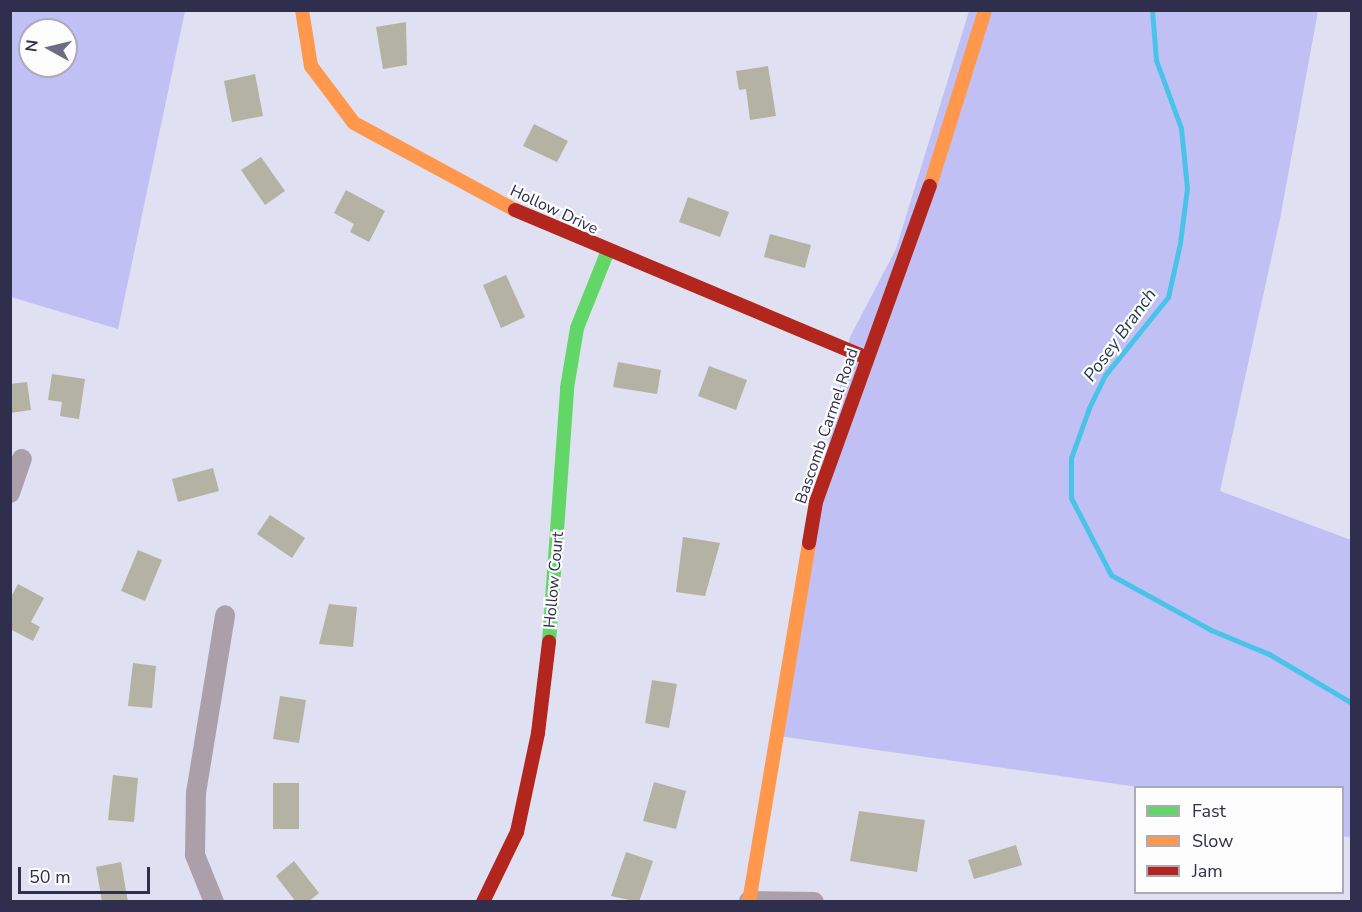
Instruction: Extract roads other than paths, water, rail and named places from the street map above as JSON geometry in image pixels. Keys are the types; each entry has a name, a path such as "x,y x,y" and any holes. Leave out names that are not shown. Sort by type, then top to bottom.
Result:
{"street":[{"name":"Hollow Drive","path":"302,10 311,66 354,123 471,190 607,253 867,358"},
{"name":"Bascomb Carmel Road","path":"749,901 816,502 867,358 905,266 985,10"},
{"name":"Hollow Court","path":"483,902 518,832 538,733 555,591 567,388 577,328 607,253"},
{"path":"10,492 22,459"},
{"path":"214,902 195,855 196,793 225,615"},
{"path":"749,901 814,902"}],"waterway":[{"name":"Posey Branch","path":"1152,10 1156,60 1181,128 1187,188 1180,243 1168,297 1105,375 1089,408 1071,458 1071,498 1111,575 1211,630 1269,654 1352,703"}]}
